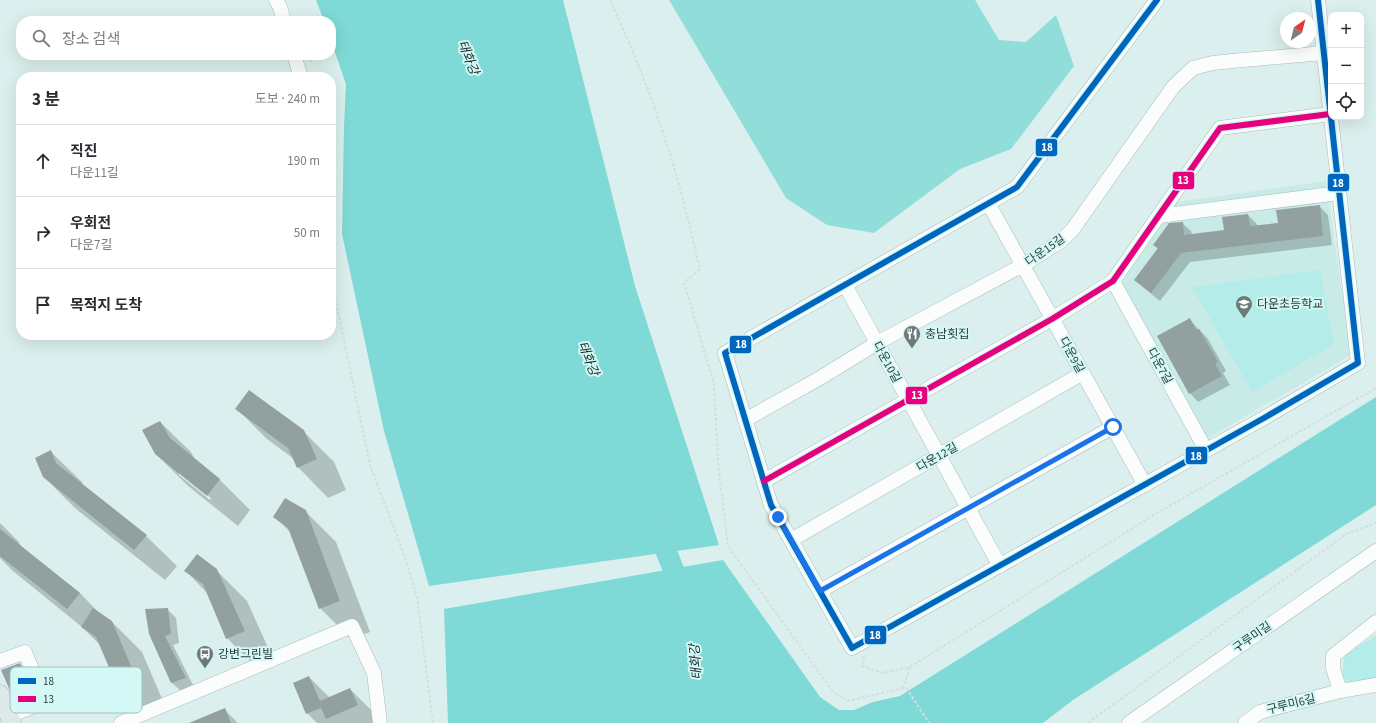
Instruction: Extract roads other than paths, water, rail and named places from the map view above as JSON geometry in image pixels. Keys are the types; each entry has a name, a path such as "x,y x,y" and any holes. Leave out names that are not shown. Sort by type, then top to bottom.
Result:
{"main road":[{"path":"0,694 10,719"}],"street":[{"path":"276,0 283,16"},
{"path":"1157,0 1017,187 724,353 771,505 852,648 1264,418 1358,363 1331,120"},
{"path":"1318,0 1328,93"},
{"name":"다운15길","path":"745,420 820,378 877,343 1023,265 1061,241 1073,229 1173,87 1193,68 1226,62 1324,52"},
{"path":"296,60 299,72"},
{"path":"764,481 1052,319 1113,281 1220,128 1328,114"},
{"path":"1159,216 1339,193"},
{"name":"다운9길","path":"988,203 1145,485"},
{"name":"다운7길","path":"1113,281 1206,450"},
{"name":"다운10길","path":"844,285 1000,566"},
{"name":"다운12길","path":"791,540 1083,373"},
{"path":"820,591 1113,427"},
{"name":"구루미길","path":"1129,723 1376,551"},
{"path":"1340,691 1333,668 1333,656 1376,622"},
{"path":"121,723 352,626 374,673 380,723"},
{"path":"0,661 25,652 31,667"},
{"name":"구루미6길","path":"1245,723 1260,712 1340,691 1376,685"},
{"path":"10,719 22,713"}],"water":[{"path":"316,0 563,0 635,286 719,545 429,586 384,431 342,234 346,84 336,55 336,16 322,16"},
{"path":"1376,397 1376,505 1073,700 1043,723 448,723 444,609 723,560 820,697 839,710 854,710 873,702 900,696"}],"waterway":[{"name":"태화강","path":"656,526 684,596"}],"place":[{"name":"다운초등학교","path":"1244,319"},
{"name":"충남횟집","path":"912,349"},
{"name":"강변그린빌","path":"205,669"}]}
